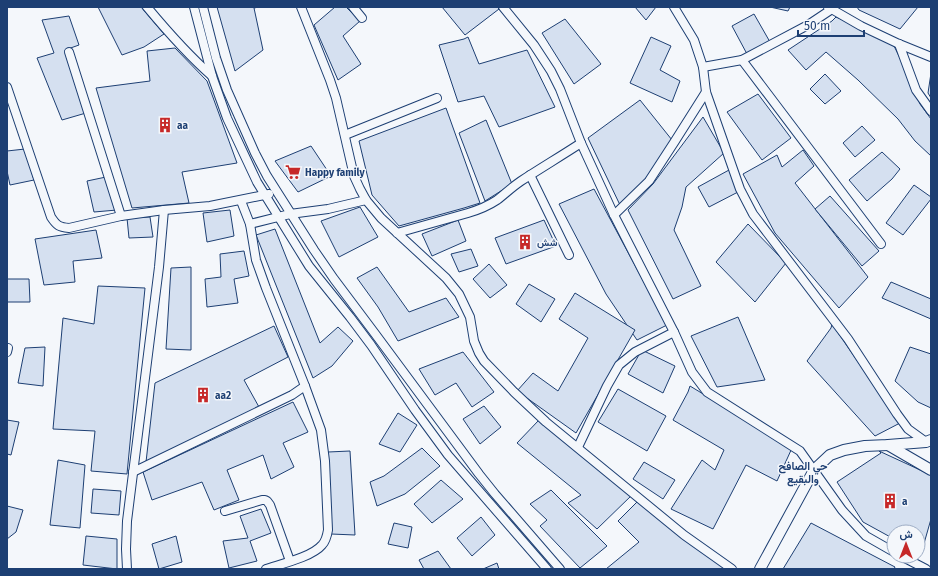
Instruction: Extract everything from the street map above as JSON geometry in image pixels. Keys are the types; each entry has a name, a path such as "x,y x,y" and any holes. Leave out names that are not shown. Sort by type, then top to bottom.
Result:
{"street":[{"path":"147,7 198,64 212,76"},
{"path":"194,7 212,76 227,118 257,182 278,217 309,266 350,316 435,438 547,569"},
{"path":"203,7 208,29 227,90 255,154 290,214 334,279 487,484 560,569"},
{"path":"301,7 340,111 354,176 360,189 366,200 381,218 446,278 459,294 470,316 474,341 484,361 546,422 684,536 732,569"},
{"path":"353,7 362,18"},
{"path":"503,7 534,45 551,70 581,143 614,215 674,332 692,372 707,392 800,451 842,510 866,536 886,547"},
{"path":"674,7 694,40 703,67 706,92 740,189 753,214 848,340 908,429 929,441"},
{"path":"703,67 742,60 808,25 830,8 861,26 931,57"},
{"path":"899,44 916,90 931,111"},
{"path":"69,52 121,216"},
{"path":"742,60 881,244"},
{"path":"7,87 51,217 56,225 60,227 69,228 121,216 241,201 277,192"},
{"path":"614,215 649,181 706,92"},
{"path":"345,135 438,98"},
{"path":"232,129 243,125"},
{"path":"397,233 479,210 497,200 530,175 581,143"},
{"path":"530,175 569,255"},
{"path":"250,224 290,214 366,200"},
{"path":"241,201 250,224 256,260 321,430 325,461 328,530 326,538 317,550 266,569"},
{"path":"127,569 127,521 159,267 164,210"},
{"path":"578,447 607,386 620,365 636,352 674,332"},
{"path":"133,472 292,395 305,386"},
{"path":"760,569 814,470 830,455 844,450 866,446 929,441"},
{"path":"888,445 931,470"},
{"path":"225,511 262,500 267,501 270,505 290,561"},
{"path":"913,566 926,569"}],"building":[{"path":"98,7 141,7 164,34 144,47 122,55"},
{"path":"217,7 259,7 254,8 263,50 235,71"},
{"path":"335,7 346,7 360,21 343,36 361,64 338,80 314,25"},
{"path":"442,7 497,7 499,9 465,35"},
{"path":"635,7 656,7 646,20"},
{"path":"770,7 790,7 788,11"},
{"path":"857,7 918,7 900,29 859,10"},
{"path":"754,14 770,42 747,54 732,26"},
{"path":"69,16 79,45 65,50 86,113 62,120 37,58 54,53 42,20"},
{"path":"836,17 859,27 894,46 920,104 931,119 931,156 915,141 898,119 858,80 826,52 806,70 788,50"},
{"path":"565,19 601,64 574,84 542,33"},
{"path":"468,37 479,64 527,50 555,107 499,127 484,96 458,102 439,45"},
{"path":"651,37 671,46 660,70 680,81 672,102 630,83"},
{"name":"aa","path":"175,48 207,81 237,163 182,172 189,203 132,208 96,88 150,81 147,51"},
{"path":"931,73 931,98 928,93"},
{"path":"825,74 841,91 825,104 810,89"},
{"path":"758,94 791,138 762,160 727,112"},
{"path":"640,100 672,140 646,178 620,205 588,138"},
{"path":"446,108 480,203 399,226 372,195 359,141"},
{"path":"703,117 724,153 686,187 682,207 674,230 701,286 673,299 628,210 653,184"},
{"path":"486,120 512,184 485,201 459,133"},
{"path":"862,126 875,140 855,157 843,143"},
{"path":"311,146 331,176 298,192 275,161"},
{"path":"25,149 34,180 10,185 7,171 7,151"},
{"path":"803,150 814,166 795,183 868,277 839,308 775,233 743,174 777,155 782,167"},
{"path":"882,152 900,169 892,179 867,201 849,180"},
{"path":"729,170 738,192 709,207 698,187"},
{"path":"106,177 117,210 94,212 87,181"},
{"path":"914,185 931,197 931,199 903,235 886,223"},
{"path":"594,189 667,325 637,340 606,294 559,204"},
{"path":"830,196 879,251 862,266 815,209"},
{"path":"360,207 378,237 339,257 321,221"},
{"path":"230,210 234,236 207,242 203,213"},
{"path":"150,217 153,237 129,238 127,218"},
{"path":"458,220 466,241 432,256 422,234"},
{"name":"شش","path":"544,220 556,246 506,264 495,238"},
{"path":"748,224 786,263 755,302 716,262"},
{"path":"275,229 320,343 338,327 353,341 332,366 313,378 256,235"},
{"path":"96,230 102,258 73,261 75,282 44,285 35,239"},
{"path":"471,249 478,266 459,272 451,254"},
{"path":"244,251 249,276 234,279 238,303 207,307 205,279 221,277 220,254"},
{"path":"489,264 507,285 490,298 473,279"},
{"path":"191,267 191,350 166,349 171,268"},
{"path":"377,267 409,312 446,298 459,317 398,341 378,307 357,278"},
{"path":"7,279 29,279 30,302 7,302"},
{"path":"891,282 931,299 931,319 882,298"},
{"path":"529,284 555,299 541,322 516,304"},
{"path":"98,286 145,288 127,474 91,471 95,431 53,429 63,318 94,324"},
{"path":"575,293 635,330 576,433 517,391 533,373 558,391 588,338 559,319"},
{"path":"738,317 765,380 717,387 691,336"},
{"path":"832,324 900,423 875,436 807,361 831,328"},
{"name":"aa2","path":"274,326 288,357 244,380 259,407 146,462 155,383"},
{"path":"45,347 43,386 18,383 25,348"},
{"path":"910,347 931,354 931,408 918,402 895,381"},
{"path":"644,351 675,366 663,393 628,374 640,353"},
{"path":"463,352 494,392 472,407 456,383 435,395 419,369"},
{"path":"690,386 792,448 777,481 746,465 713,529 671,509 702,460 715,470 724,450 673,420"},
{"path":"618,389 666,416 647,451 598,422"},
{"path":"293,402 308,432 283,443 294,467 271,479 263,455 227,470 239,500 214,510 202,482 152,500 143,472"},
{"path":"484,406 501,427 480,444 463,419"},
{"path":"398,413 417,425 400,452 379,444"},
{"path":"7,420 19,422 11,455 7,454"},
{"path":"539,420 632,495 597,529 568,503 581,495 517,443"},
{"path":"422,448 440,466 405,494 377,506 370,482 384,476"},
{"path":"350,451 355,535 331,534 328,452"},
{"name":"a","path":"879,451 931,475 931,519 926,536 926,524 886,524 886,535 863,522 837,482 881,453"},
{"path":"58,460 85,465 80,528 50,525"},
{"path":"644,462 675,480 663,499 633,479"},
{"path":"441,480 463,499 432,523 414,504"},
{"path":"93,489 121,491 119,515 91,513"},
{"path":"551,490 607,546 580,568 540,526 547,520 530,504"},
{"path":"638,501 725,569 606,569 639,542 618,521"},
{"path":"7,506 23,510 16,532 7,539"},
{"path":"261,509 271,533 250,541 257,561 229,568 223,541 248,538 240,516"},
{"path":"481,517 495,535 472,556 457,538"},
{"path":"394,523 412,527 408,548 388,544"},
{"path":"811,523 886,562 886,564 895,567 894,569 783,569"},
{"path":"86,536 117,539 117,569 83,565"},
{"path":"176,536 182,562 159,569 152,544"},
{"path":"438,551 451,569 424,569 419,560"},
{"path":"497,563 499,569 483,569"}],"place":[{"name":"aa","path":"165,125"},
{"name":"Happy family","path":"293,172"},
{"name":"شش","path":"525,242"},
{"name":"aa2","path":"203,395"},
{"name":"a","path":"890,501"}],"district":[{"name":"حي الصافح والبقيع","path":"803,472"}]}
